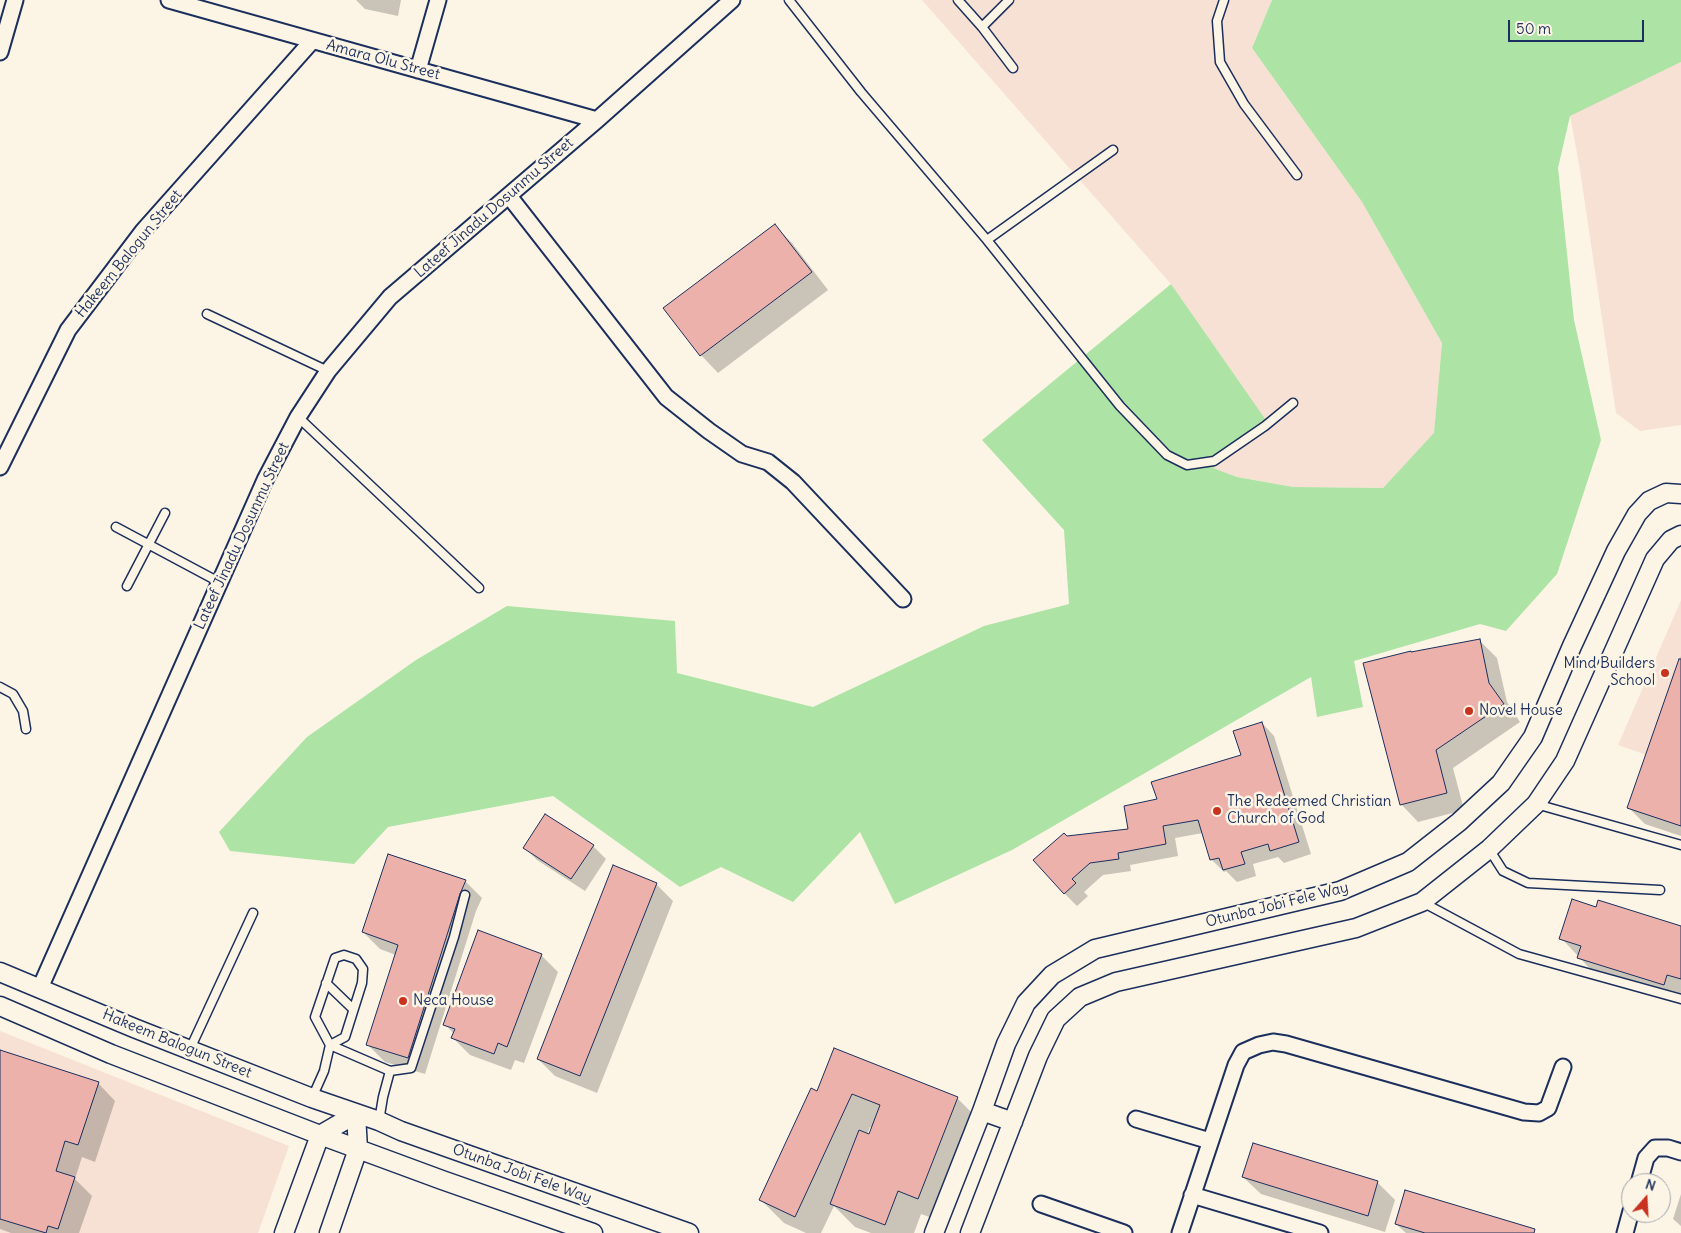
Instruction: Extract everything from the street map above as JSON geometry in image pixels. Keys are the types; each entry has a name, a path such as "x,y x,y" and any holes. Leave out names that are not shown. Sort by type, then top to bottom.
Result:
{"street":[{"path":"0,52 14,0"},
{"name":"Amara Olu Street","path":"169,0 597,120"},
{"path":"418,70 438,0"},
{"name":"Lateef Jinadu Dosunmu Street","path":"40,988 264,480 298,417 328,371 390,297 597,120 732,0"},
{"name":"Hakeem Balogun Street","path":"0,467 68,330 143,231 312,41"},
{"path":"508,196 666,397 742,454 768,462 792,482 903,599"},
{"name":"Otunba Jobi Fele Way","path":"934,1233 1006,1044 1026,1003 1052,975 1096,949 1340,892 1408,862 1459,822 1500,783 1533,737 1612,560 1637,514 1649,501 1666,493 1681,494"},
{"path":"970,1233 1038,1056 1056,1019 1080,997 1116,982 1356,928 1422,902 1489,850 1536,804 1565,761 1655,559 1671,540 1681,535"},
{"name":"Hakeem Balogun Street","path":"0,972 189,1050 356,1114"},
{"path":"0,1006 112,1054 320,1135"},
{"path":"1180,1233 1236,1065 1243,1052 1259,1045 1272,1042 1286,1044 1532,1113 1539,1113 1548,1108 1563,1066"},
{"path":"982,1111 1014,1122"},
{"path":"284,1233 320,1135 356,1114 358,1149 329,1233"},
{"name":"Otunba Jobi Fele Way","path":"356,1114 379,1121 401,1132 689,1233"},
{"path":"1136,1119 1210,1141"},
{"name":"Otunba Jobi Fele Way","path":"320,1135 593,1233"},
{"path":"1642,1173 1646,1158 1655,1148 1668,1148 1681,1152"},
{"path":"1192,1195 1320,1233"},
{"path":"1041,1204 1124,1233"}],"lane":[{"path":"789,0 861,92 987,240 1120,406 1167,454 1187,465 1214,461 1265,426 1294,403"},
{"path":"958,0 982,27 1013,68"},
{"path":"982,27 1009,0"},
{"path":"1224,0 1217,21 1220,62 1244,104 1297,175"},
{"path":"987,240 1113,150"},
{"path":"207,314 328,371"},
{"path":"298,417 479,588"},
{"path":"128,586 165,513"},
{"path":"116,526 219,582"},
{"path":"0,687 13,694 23,711 26,729"},
{"path":"1536,804 1681,845"},
{"path":"1489,850 1503,872 1528,883 1660,890"},
{"path":"312,1098 324,1071 330,1045 345,1037 362,983 363,968 356,959 344,955 335,958 315,1017 330,1045 390,1071 410,1068 454,936 465,895"},
{"path":"1422,902 1519,954 1681,999"},
{"path":"189,1050 253,913"},
{"path":"326,983 353,1009"},
{"path":"379,1121 390,1071"}],"shaded area":[{"path":"922,0 1272,0 1252,48 1362,202 1442,343 1434,434 1383,488 1293,487 1237,477 1212,468 1269,426 1171,284"},
{"path":"1681,62 1681,425 1640,431 1616,413 1570,115"},
{"name":"Mind Builders School","path":"1681,600 1681,767 1618,745"},
{"path":"0,1031 289,1146 258,1233 0,1233"}],"green space":[{"path":"1272,0 1681,0 1681,62 1570,116 1558,168 1574,320 1601,440 1557,574 1506,631 1480,624 1354,661 1363,707 1317,717 1311,677 1012,850 895,904 860,832 793,902 721,867 680,887 553,796 388,827 354,864 230,851 219,832 307,737 416,660 507,606 675,621 677,673 813,707 984,626 1069,604 1064,530 982,440 1171,284 1270,426 1213,468 1237,477 1293,487 1383,488 1434,433 1442,343 1362,202 1252,48"}],"building":[{"path":"775,224 812,272 700,356 663,308"},
{"path":"1480,639 1489,683 1504,704 1436,750 1447,793 1400,805 1363,663 1411,651"},
{"path":"1679,659 1681,659 1681,826 1627,808"},
{"path":"1262,722 1299,842 1270,851 1268,844 1241,852 1245,864 1223,870 1219,858 1210,860 1198,820 1163,826 1166,844 1118,853 1119,859 1090,863 1072,879 1076,883 1064,894 1033,860 1064,833 1067,836 1128,829 1124,806 1157,799 1151,782 1241,755 1233,731"},
{"path":"545,814 594,845 571,879 523,848"},
{"path":"388,854 466,880 408,1058 366,1045 398,945 362,932"},
{"path":"613,865 657,883 580,1076 537,1059"},
{"path":"1572,899 1596,907 1598,900 1681,926 1681,979 1667,975 1664,985 1577,958 1581,946 1559,939"},
{"path":"478,930 542,954 507,1047 498,1043 494,1054 451,1038 455,1029 443,1025"},
{"path":"834,1048 958,1097 918,1199 898,1191 885,1225 830,1204 859,1130 869,1134 880,1105 852,1094 795,1217 759,1200 811,1088 817,1091"},
{"path":"0,1050 99,1082 78,1145 65,1141 56,1171 75,1177 58,1229 48,1226 46,1233 0,1219"},
{"path":"1253,1143 1378,1181 1368,1216 1242,1177"},
{"path":"1405,1190 1535,1229 1534,1233 1425,1233 1395,1224"}],"place":[{"name":"Mind Builders School","path":"1665,673"},
{"name":"Novel House","path":"1469,711"},
{"name":"The Redeemed Christian Church of God","path":"1217,811"},
{"name":"Neca House","path":"403,1001"}]}
